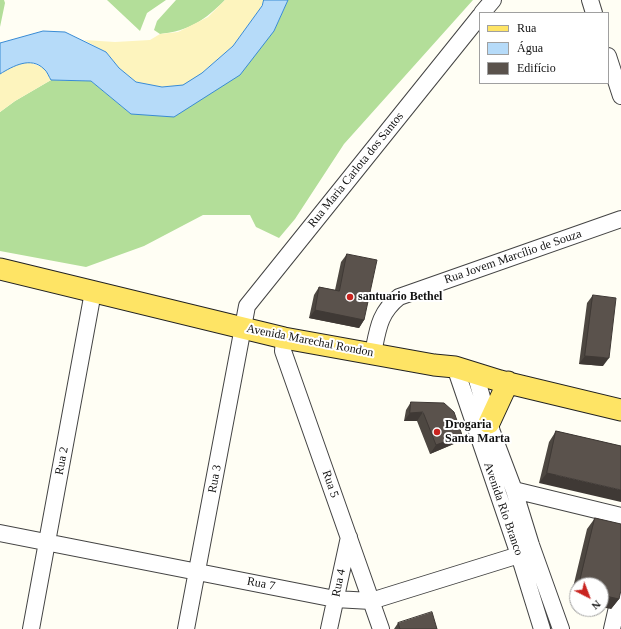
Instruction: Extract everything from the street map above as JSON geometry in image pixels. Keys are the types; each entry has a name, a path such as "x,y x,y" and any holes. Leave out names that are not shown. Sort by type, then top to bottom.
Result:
{"main road":[{"name":"Avenida Marechal Rondon","path":"0,269 284,338 434,366 455,367 508,382 621,410"},
{"path":"489,423 508,382"}],"street":[{"path":"483,12 493,0"},
{"path":"590,0 594,12"},
{"name":"Rua Maria Carlota dos Santos","path":"244,329 247,306 479,17"},
{"path":"609,59 621,96"},
{"name":"Rua Jovem Marcílio de Souza","path":"373,354 381,318 388,306 399,297 621,219"},
{"name":"Rua 2","path":"31,629 46,542 94,292"},
{"name":"Rua 3","path":"186,629 244,329"},
{"name":"Rua 5","path":"284,338 283,351 381,629"},
{"name":"Avenida Rio Branco","path":"455,367 519,555 542,629"},
{"name":"Avenida Rio Branco","path":"475,372 489,423 514,490 531,545 561,629"},
{"path":"514,490 621,516"},
{"name":"Rua 7","path":"0,533 335,599 371,601 519,555"},
{"name":"Rua 4","path":"329,629 348,537"},
{"path":"612,629 621,590"}],"green space":[{"path":"0,0 4,0 5,3 0,27"},
{"path":"107,0 166,0 147,13 140,31"},
{"path":"176,0 225,0 203,19 196,23 180,30 160,34 154,30 157,21"},
{"path":"288,0 473,0 344,144 295,219 279,238 256,227 250,215 203,215 144,246 86,267 0,251 0,112 15,101 51,80 91,81 131,114 274,31"}],"sand":[{"path":"225,0 264,0 262,6 233,46 202,73 183,85 162,87 136,82 119,68 106,52 84,40 115,42 150,40 160,34 178,32 208,17"},
{"path":"29,62 44,68 51,80 15,101 0,112 0,74 12,65"}],"water":[{"path":"264,0 288,0 274,31 240,75 174,117 131,114 91,81 51,80 45,70 39,65 33,63 16,65 0,74 0,43 43,31 65,32 106,52 119,68 136,82 162,87 183,85 202,73 233,46 262,6"}],"building":[{"name":"santuario Bethel","path":"347,254 377,260 364,320 315,310 319,287 339,291"},
{"path":"593,295 616,298 609,358 585,356"},
{"path":"411,402 444,403 454,412 462,435 436,445 423,412 410,413"},
{"path":"556,431 621,446 621,490 547,473"},
{"path":"595,518 621,524 621,590 619,599 609,597 609,577 581,577"},
{"path":"432,612 437,629 400,629 398,623"}],"place":[{"name":"santuario Bethel","path":"350,297"},
{"name":"Drogaria Santa Marta","path":"437,432"}]}
